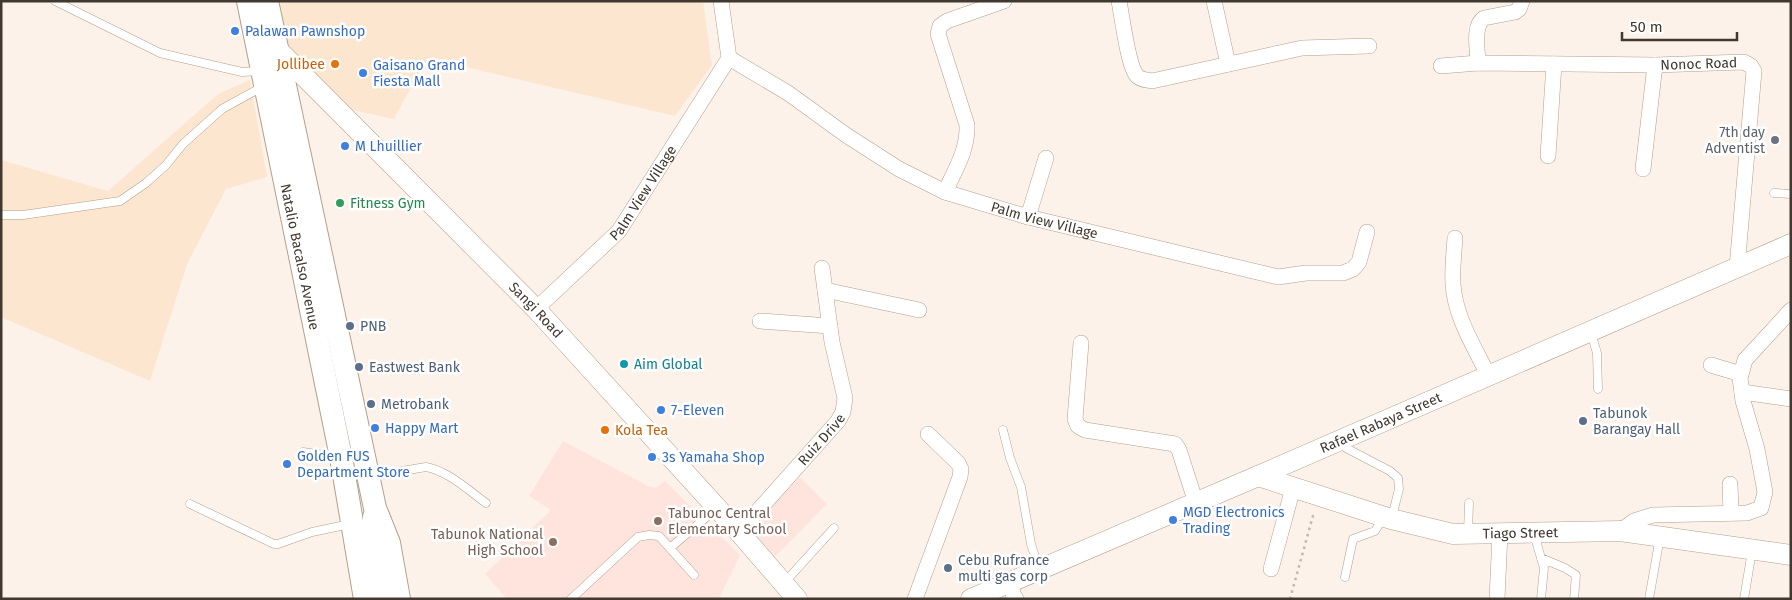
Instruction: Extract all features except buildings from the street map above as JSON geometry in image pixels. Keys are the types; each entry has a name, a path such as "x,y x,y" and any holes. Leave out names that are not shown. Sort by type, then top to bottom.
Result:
{"main road":[{"name":"Natalio Bacalso Avenue","path":"248,1 271,68 375,508 389,543 399,599"},
{"name":"Natalio Bacalso Avenue","path":"267,1 271,68 366,599"},
{"name":"Natalio Bacalso Avenue","path":"373,547 375,508"},
{"name":"Natalio Bacalso Avenue","path":"352,518 373,547"},
{"path":"373,547 383,599"}],"street":[{"path":"721,1 729,58"},
{"path":"1119,1 1132,65 1141,79 1152,81 1302,48 1369,46"},
{"path":"1214,1 1228,64"},
{"path":"1478,63 1477,29 1480,20 1515,12 1519,10 1522,1"},
{"path":"946,192 966,147 968,138 967,125 938,34 940,26 947,21 1002,2"},
{"name":"Palm View Village","path":"536,309 619,231 729,58 788,93 846,135 899,169 946,192 1028,217 1278,277 1306,273 1343,273 1353,269 1359,262 1367,232"},
{"name":"Nonoc Road","path":"1441,66 1478,63 1655,65 1744,62 1751,66 1754,71 1737,268"},
{"path":"1548,156 1554,64"},
{"path":"1643,169 1655,65"},
{"name":"Sangi Road","path":"271,68 536,309 739,532 797,599"},
{"path":"1028,217 1046,158"},
{"path":"1455,238 1453,286 1456,303 1463,324 1488,375"},
{"name":"Rafael Rabaya Street","path":"971,599 1013,590 1039,569 1196,503 1791,244"},
{"name":"Ruiz Drive","path":"739,532 844,412 845,398 830,326 822,268"},
{"path":"825,290 919,310"},
{"path":"1620,531 1634,521 1653,516 1731,514 1756,511 1761,508 1765,492 1740,378 1745,360 1791,310"},
{"path":"760,321 830,326"},
{"path":"1081,343 1075,419 1078,426 1084,430 1175,444 1179,450 1196,503"},
{"path":"1711,365 1741,374"},
{"path":"1742,392 1791,399"},
{"path":"915,599 960,477 958,463 928,434"},
{"name":"Tiago Street","path":"1258,476 1388,518 1453,534 1620,531 1791,554"},
{"path":"1730,484 1731,514"},
{"path":"1271,569 1293,488"},
{"path":"1497,599 1500,534"}],"lane":[{"path":"55,1 160,53 242,72 271,68"},
{"path":"1,215 33,214 120,201 166,165 183,144 271,68"},
{"path":"1774,192 1791,194"},
{"path":"1591,331 1597,353 1598,389"},
{"path":"1003,430 1010,458 1021,487 1031,544 1039,569"},
{"path":"1339,440 1346,448 1390,471 1398,478 1399,489 1388,518 1375,531 1353,539 1345,577"},
{"path":"304,452 341,457"},
{"path":"368,476 426,467 435,469 453,479 486,503"},
{"path":"1468,534 1469,503"},
{"path":"190,504 274,544 352,518"},
{"path":"670,548 716,508"},
{"path":"783,583 834,528"},
{"path":"1538,532 1536,541 1544,568 1541,599"},
{"path":"571,599 638,538 649,535 659,536 694,575"},
{"path":"1649,599 1660,537"},
{"path":"1744,599 1752,550"},
{"path":"1541,558 1576,575 1574,599"}],"path":[{"path":"1290,599 1318,496"}],"shaded area":[{"name":"Gaisano Grand Fiesta Mall","path":"273,1 703,1 712,65 675,116 427,58 394,119 338,107 281,42"},
{"path":"250,80 267,177 226,189 187,264 150,381 1,317 1,160 108,191 218,94"},
{"path":"563,441 648,486 656,488 665,481 740,555 719,599 507,599 485,574 551,510 529,496"},
{"path":"800,477 827,504 775,557 748,529"}],"place":[{"name":"Palawan Pawnshop","path":"235,31"},
{"name":"Jollibee","path":"335,64"},
{"name":"Gaisano Grand Fiesta Mall","path":"363,73"},
{"name":"7th day Adventist","path":"1775,140"},
{"name":"M Lhuillier","path":"345,146"},
{"name":"Fitness Gym","path":"340,203"},
{"name":"PNB","path":"350,326"},
{"name":"Aim Global","path":"624,364"},
{"name":"Eastwest Bank","path":"359,367"},
{"name":"Metrobank","path":"371,404"},
{"name":"7-Eleven","path":"661,410"},
{"name":"Tabunok Barangay Hall","path":"1583,421"},
{"name":"Happy Mart","path":"375,428"},
{"name":"Kola Tea","path":"605,430"},
{"name":"3s Yamaha Shop","path":"652,457"},
{"name":"Golden FUS Department Store","path":"287,464"},
{"name":"MGD Electronics Trading","path":"1173,520"},
{"name":"Tabunoc Central Elementary School","path":"658,521"},
{"name":"Tabunok National High School","path":"553,542"},
{"name":"Cebu Rufrance multi gas corp","path":"948,568"}]}
